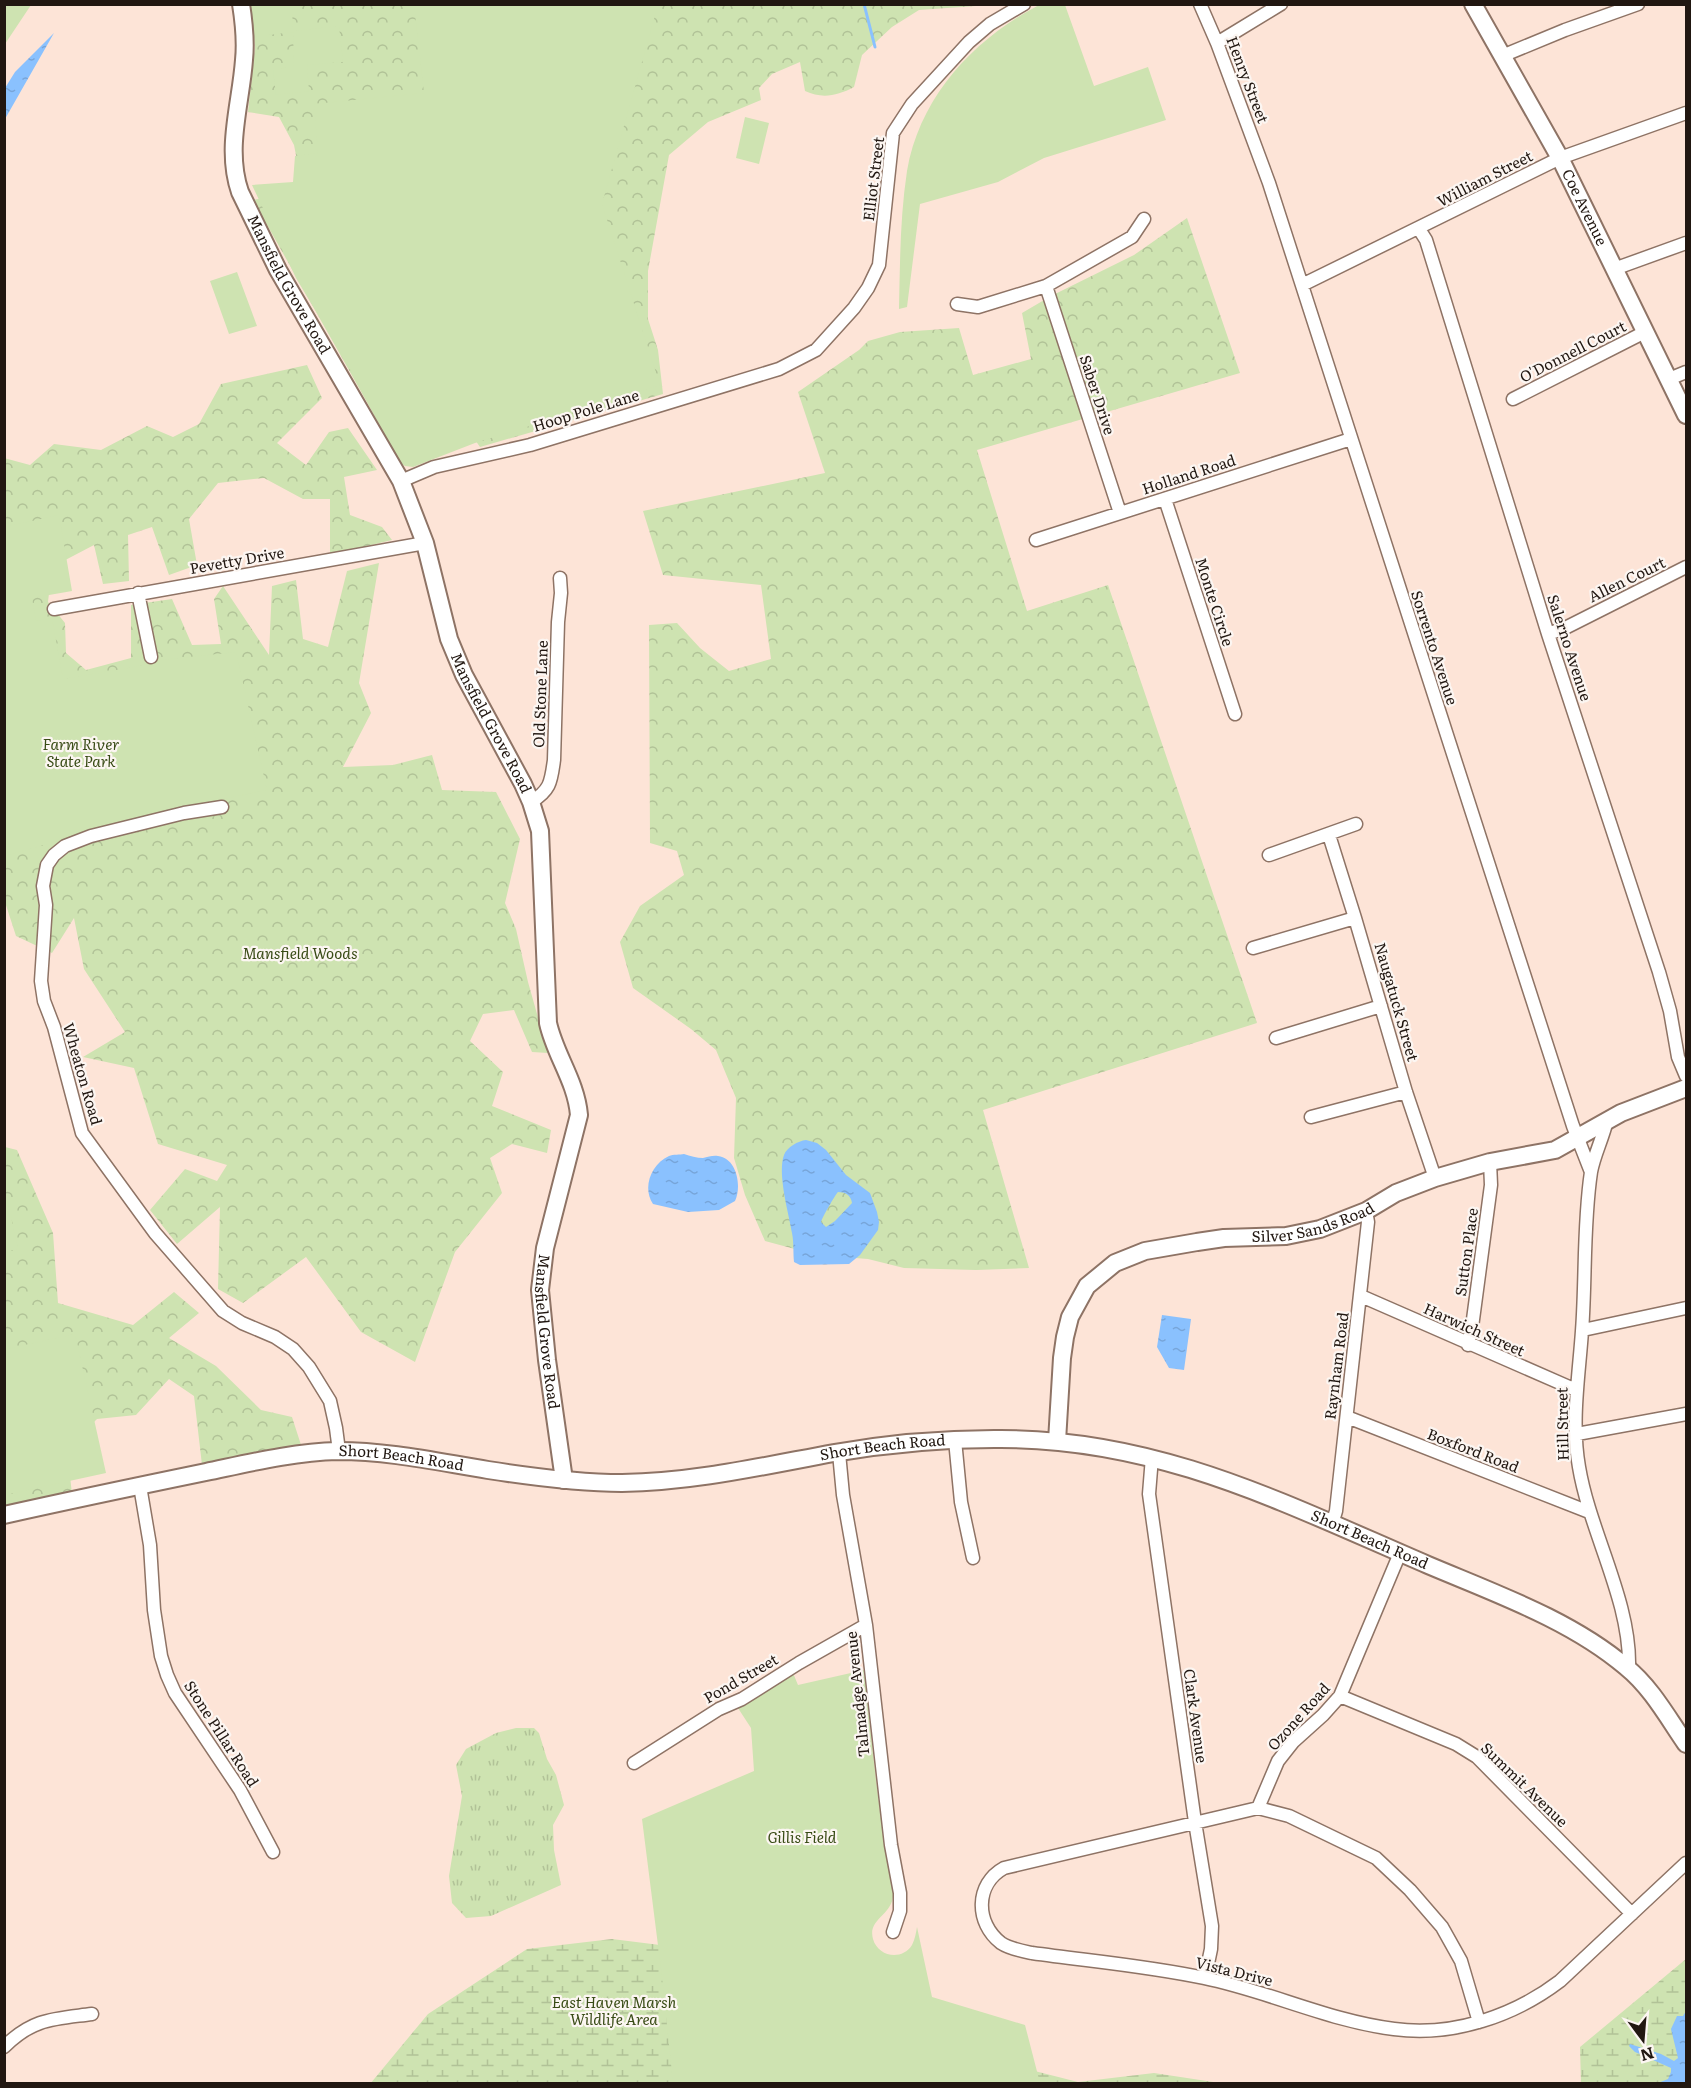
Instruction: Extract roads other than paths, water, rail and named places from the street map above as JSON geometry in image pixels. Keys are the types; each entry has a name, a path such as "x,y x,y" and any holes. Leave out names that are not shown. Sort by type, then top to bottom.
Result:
{"main road":[{"name":"Mansfield Grove Road","path":"241,4 245,42 233,156 236,180 248,210 278,270 401,481 425,543 443,619 453,650 531,802 540,831 543,850 548,1023 555,1046 573,1086 578,1101 579,1115 545,1248 540,1290 547,1360 564,1480"},
{"name":"Coe Avenue","path":"1473,4 1560,158 1686,415"},
{"name":"Silver Sands Road","path":"1057,1441 1065,1337 1070,1317 1088,1286 1103,1271 1122,1259 1144,1251 1224,1238 1303,1233 1366,1211 1396,1193 1435,1178 1490,1162 1546,1152 1635,1106 1686,1088"},
{"name":"Short Beach Road","path":"4,1515 279,1457 339,1451 404,1455 484,1470 564,1480 621,1483 684,1479 839,1453 955,1440 1005,1439 1093,1445 1152,1457 1254,1490 1515,1602 1571,1630 1629,1668 1686,1744"}],"street":[{"name":"Elliot Street","path":"779,369 816,350 855,308 868,288 879,265 893,133 912,104 969,42 990,24 1024,4"},
{"name":"Henry Street","path":"1200,4 1264,167"},
{"path":"1217,43 1281,4"},
{"path":"1502,56 1638,4"},
{"name":"William Street","path":"1302,285 1560,158 1686,113"},
{"name":"Sorrento Avenue","path":"1264,167 1578,1137"},
{"path":"957,304 978,307 1046,286 1132,237 1144,219"},
{"name":"Salerno Avenue","path":"1419,229 1426,240 1548,634 1659,972 1670,1011 1678,1057 1686,1076"},
{"path":"1614,269 1686,243"},
{"name":"Saber Drive","path":"1046,286 1120,513"},
{"name":"O'Donnell Court","path":"1513,399 1646,332"},
{"name":"Hoop Pole Lane","path":"401,481 434,467 530,445 779,369"},
{"path":"1669,379 1686,372"},
{"name":"Holland Road","path":"1036,540 1351,439"},
{"name":"Monte Circle","path":"1165,499 1235,714"},
{"name":"Pevetty Drive","path":"54,609 425,543"},
{"name":"Allen Court","path":"1548,634 1568,627 1686,567"},
{"name":"Old Stone Lane","path":"531,802 542,796 548,789 552,778 560,578"},
{"path":"138,593 151,657"},
{"name":"Wheaton Road","path":"222,807 183,813 91,836 65,846 54,855 47,865 43,886 46,905 41,981 44,1001 54,1027 82,1133 155,1233 223,1311 242,1323 275,1337 293,1349 309,1367 330,1401 339,1451"},
{"path":"1269,855 1356,824"},
{"name":"Naugatuck Street","path":"1329,835 1406,1092 1435,1178"},
{"path":"1253,948 1355,918"},
{"path":"1276,1038 1381,1006"},
{"path":"1311,1117 1406,1092"},
{"name":"Hill Street","path":"1607,1120 1591,1172 1585,1242 1582,1330 1576,1390 1578,1463 1589,1512 1621,1608 1628,1639 1629,1668"},
{"name":"Hill Street","path":"1578,1137 1591,1172"},
{"name":"Sutton Place","path":"1468,1345 1491,1185 1490,1162"},
{"name":"Raynham Road","path":"1332,1524 1361,1296 1368,1222 1366,1211"},
{"name":"Harwich Street","path":"1361,1296 1468,1345 1576,1390"},
{"path":"1582,1330 1686,1308"},
{"path":"1577,1434 1686,1414"},
{"name":"Boxford Road","path":"1347,1417 1589,1512"},
{"path":"955,1440 961,1502 973,1558"},
{"name":"Talmadge Avenue","path":"839,1453 843,1495 866,1625 891,1845 900,1893 900,1911 893,1932"},
{"name":"Clark Avenue","path":"1152,1457 1149,1494 1195,1822 1212,1926 1211,1949 1205,1978"},
{"name":"Stone Pillar Road","path":"140,1486 150,1545 154,1610 161,1656 167,1675 175,1693 240,1790 273,1852"},
{"name":"Ozone Road","path":"1258,1808 1278,1761 1293,1742 1323,1715 1340,1695 1400,1553"},
{"name":"Pond Street","path":"634,1763 719,1709 742,1699 866,1625"},
{"name":"Summit Avenue","path":"1340,1695 1456,1744 1477,1756 1632,1914"},
{"path":"1195,1822 1258,1808 1289,1816 1376,1858 1410,1890 1442,1927 1461,1961 1479,2022"},
{"name":"Vista Drive","path":"1195,1822 1004,1868 993,1875 984,1888 983,1913 990,1931 1006,1946 1032,1953 1205,1978 1358,2022 1394,2030 1426,2031 1479,2022 1514,2010 1541,1996 1686,1863"},
{"path":"4,2047 15,2036 44,2020 92,2014"}],"water":[{"path":"54,33 5,119 5,88 15,72"},
{"path":"803,1141 817,1143 826,1150 846,1175 870,1193 877,1212 878,1230 860,1255 849,1264 800,1265 794,1262 793,1237 783,1183 782,1163 788,1149","holes":["838,1192 849,1196 852,1203 826,1227 821,1222"]},
{"path":"684,1154 701,1158 718,1156 730,1162 738,1181 735,1201 719,1210 688,1212 653,1204 648,1184 653,1170 669,1156"},
{"path":"1162,1315 1191,1319 1184,1370 1169,1368 1157,1347"},
{"path":"1686,2011 1686,2083 1658,2083 1668,2079 1671,2068 1635,2052 1629,2046 1630,2044 1661,2054 1674,2061 1678,2058 1671,2029 1677,2016 1683,2016"}],"waterway":[{"path":"864,4 875,47"}],"park label":[{"name":"Farm River State Park","path":"81,754"},
{"name":"Mansfield Woods","path":"300,954"},
{"name":"Gillis Field","path":"802,1838"},
{"name":"East Haven Marsh Wildlife Area","path":"614,2012"}]}
